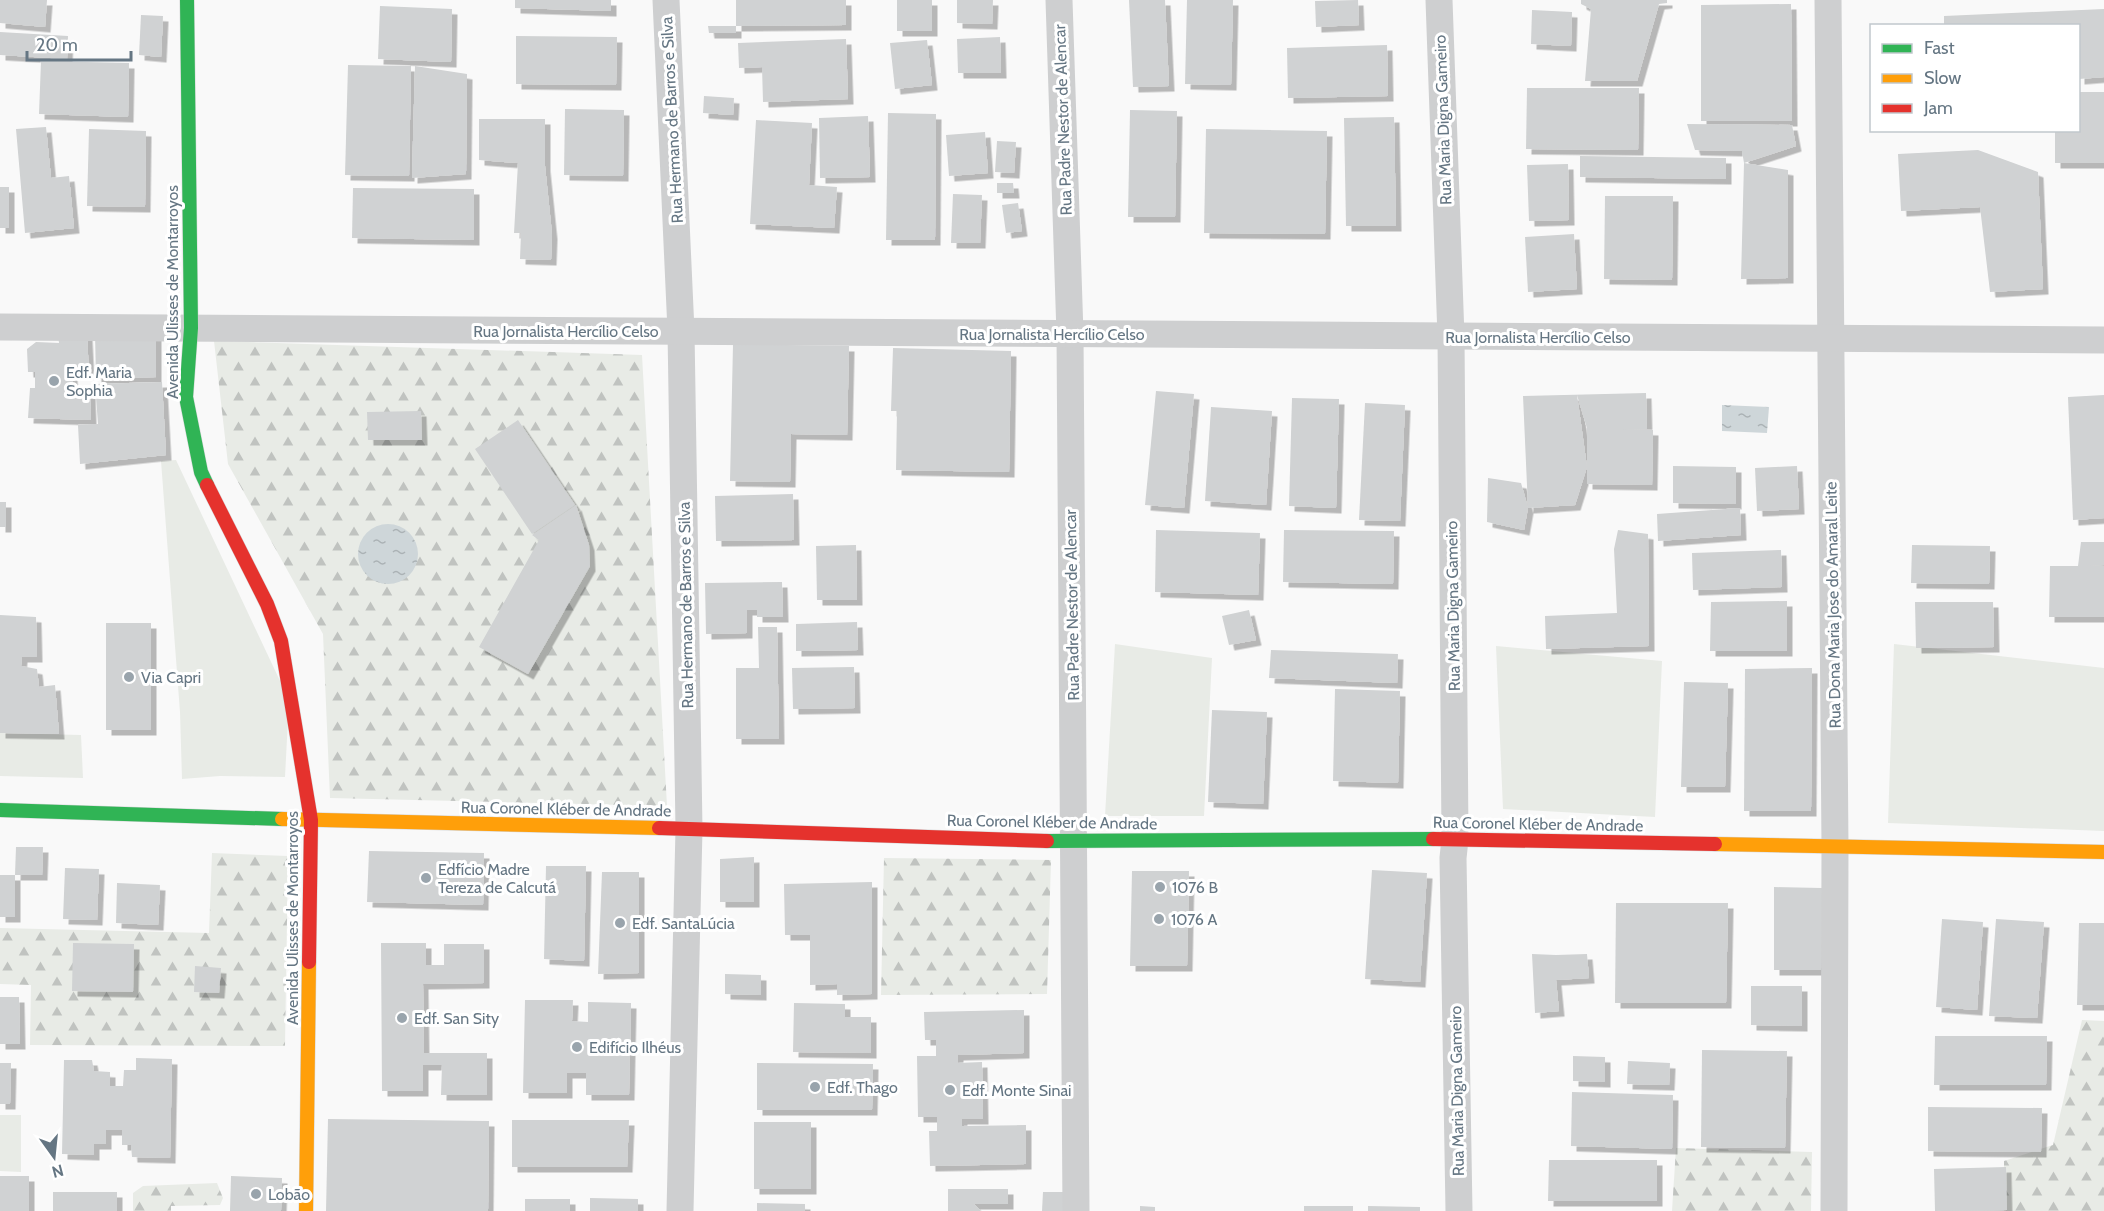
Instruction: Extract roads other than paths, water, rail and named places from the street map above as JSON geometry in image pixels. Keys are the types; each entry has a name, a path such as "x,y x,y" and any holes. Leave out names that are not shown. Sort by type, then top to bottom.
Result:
{"main road":[{"name":"Avenida Ulisses de Montarroyos","path":"187,0 191,328 186,397 201,472 267,604 280,641 311,820 306,1211"},
{"name":"Rua Coronel Kléber de Andrade","path":"0,810 1075,842 1455,839 2104,852"}],"street":[{"name":"Rua Hermano de Barros e Silva","path":"666,0 681,332 689,829 680,1211"},
{"name":"Rua Padre Nestor de Alencar","path":"1059,0 1070,334 1076,1211"},
{"name":"Rua Maria Digna Gameiro","path":"1439,0 1450,337 1455,839 1453,858 1459,1211"},
{"name":"Rua Dona Maria Jose do Amaral Leite","path":"1828,0 1835,847 1834,1211"},
{"name":"Rua Jornalista Hercílio Celso","path":"0,327 2104,340"}],"water":[{"path":"1722,405 1769,407 1767,433 1722,431"},
{"path":"388,524 409,533 418,554 409,575 388,584 367,575 358,554 367,533"}],"place":[{"name":"Edf. Maria Sophia","path":"54,381"},
{"name":"Via Capri","path":"129,677"},
{"name":"Edfício Madre Tereza de Calcutá","path":"426,878"},
{"name":"1076 B","path":"1160,887"},
{"name":"1076 A","path":"1159,919"},
{"name":"Edf. SantaLúcia","path":"620,923"},
{"name":"Edf. San Sity","path":"402,1018"},
{"name":"Edifício Ilhéus","path":"577,1047"},
{"name":"Edf. Thago","path":"815,1087"},
{"name":"Edf. Monte Sinai","path":"950,1090"},
{"name":"Lobão","path":"256,1194"}]}
